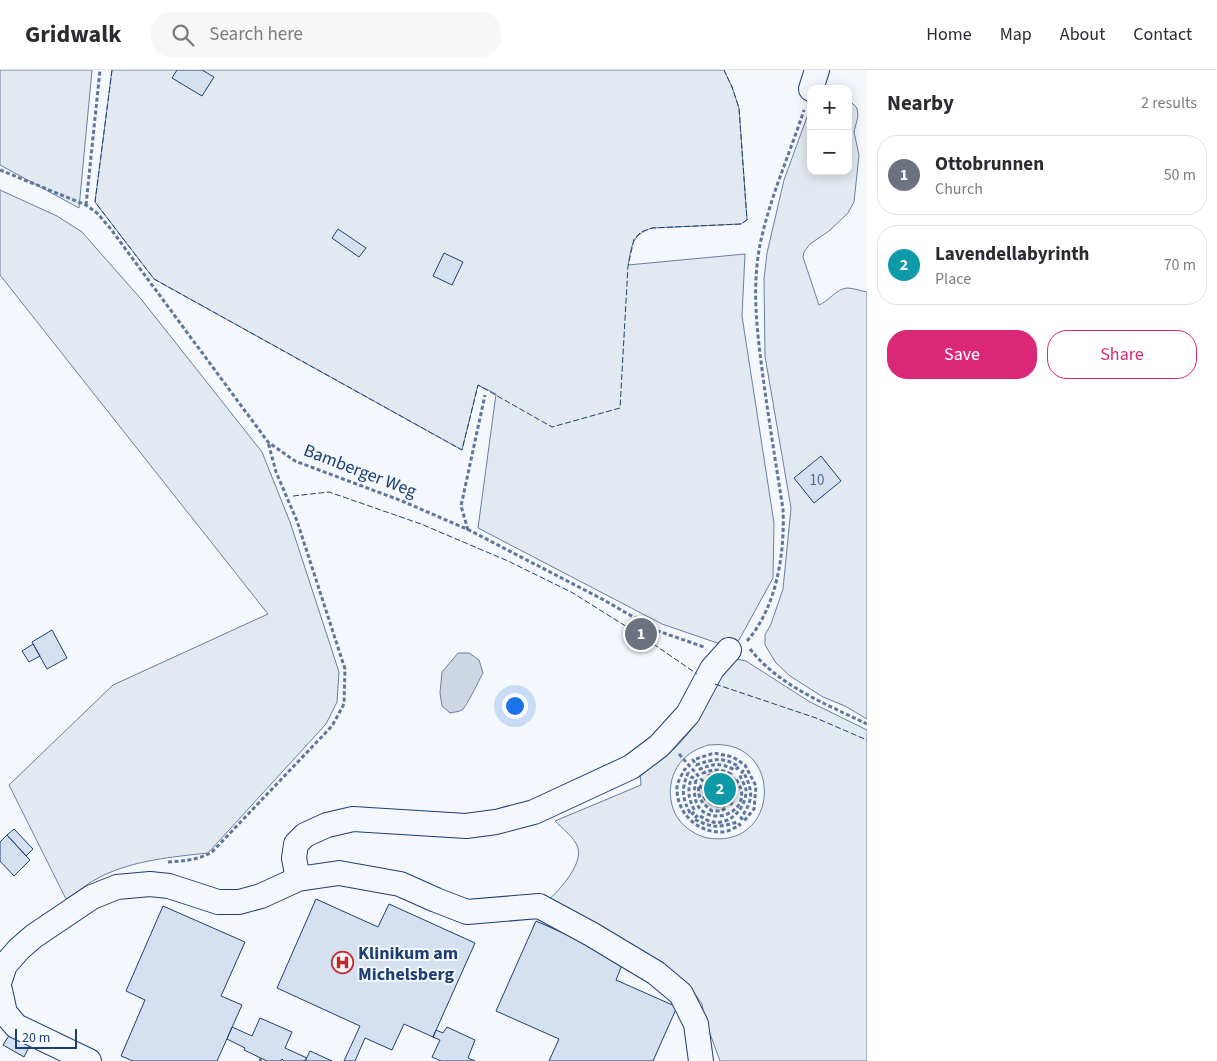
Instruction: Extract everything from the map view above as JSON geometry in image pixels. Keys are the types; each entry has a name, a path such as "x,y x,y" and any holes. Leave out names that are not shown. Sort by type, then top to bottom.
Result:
{"street":[{"path":"812,85 817,70"},
{"path":"298,879 294,858 296,844 305,835 327,825 353,819 466,826 496,822 534,812 631,767 665,740 693,706 712,669 737,646"},
{"path":"0,980 5,965 19,949 40,932 92,897 117,887 142,884 169,886 218,902 239,902 261,896 298,879 339,873 400,884 467,912 539,906 591,934 656,973 681,994 696,1024 701,1061"},
{"path":"0,990 5,1013 16,1026 89,1061"}],"path":[{"path":"86,205 100,70"},
{"path":"807,101 776,186 761,240 755,292 757,331 783,509 784,525 778,578 772,597 755,632 737,646 806,694 867,724"},
{"name":"Bamberger Weg","path":"0,170 86,205 97,213 268,442 295,461 402,501 469,530 602,599 658,631 716,650 737,646"},
{"path":"469,530 461,506 485,395"},
{"path":"162,862 189,861 204,857 212,852 332,726 344,704 345,669 296,521 276,472 268,442"},
{"path":"665,740 710,788 709,796 706,800 704,790 699,784 698,791 699,799 712,811 721,811 726,808 723,805 718,806 710,803 714,800 720,800 724,796 724,788 716,780 726,783 730,794 728,801 731,804 735,798 735,789 731,782 736,778 741,790 740,801 733,811 723,816 710,816 700,809 695,800 694,789 696,780 692,776 688,787 690,804 695,811 691,815 685,804 682,787 688,773 685,769 677,786 680,806 689,820 708,832 724,832 740,825 737,822 723,827 709,826 694,819 698,815 710,822 722,821 736,816 744,804 746,789 740,774 743,771 751,787 749,806 741,818 744,821 754,809 756,786 745,765 733,757 714,753 693,760 696,765 713,759 730,761 739,767 735,770 713,764 700,769 703,773 714,769 724,770 732,774 728,778 714,774 707,776 714,785 716,792"}],"shaded area":[{"path":"0,70 92,70 79,208 0,165"},
{"path":"112,70 724,70 739,108 747,220 741,224 652,228 636,238 628,265 745,254 742,316 774,523 773,578 739,640 726,646 662,624 478,528 496,394 478,385 462,450 154,279 95,202"},
{"path":"852,103 857,108 858,116 854,132 859,155 854,202 848,213 829,231 810,244 803,257 819,305 843,289 850,288 867,292 867,719 845,706 823,697 790,676 776,663 765,645 765,635 771,624 783,589 791,508 765,356 764,279 767,253 784,180 807,117 807,175 852,175"},
{"path":"0,190 57,216 82,232 141,299 262,452 290,522 339,672 337,702 326,724 208,853 154,860 127,866 97,878 66,899 9,785 113,685 268,614 0,275"},
{"path":"458,653 469,653 479,660 483,673 464,708 461,711 450,713 442,706 440,693 442,672"},
{"path":"732,658 746,661 810,702 867,730 867,1061 720,1061 705,1020 702,1004 688,984 671,971 544,904 555,894 573,871 578,855 578,848 574,841 555,821 641,785 640,773 666,756 694,725","holes":["708,745 724,745 743,751 756,764 763,780 764,798 759,815 748,829 731,837 708,838 691,831 683,825 673,808 670,790 679,764 696,750"]}],"building":[{"path":"177,70 202,70 214,77 202,96 172,78"},
{"path":"338,229 366,248 359,257 332,238"},
{"path":"444,253 463,262 452,285 433,276"},
{"path":"821,456 841,481 814,503 794,478"},
{"path":"639,627 649,634 644,642 633,635"},
{"path":"52,630 67,658 47,669 32,642"},
{"path":"33,644 40,656 29,662 22,651"},
{"path":"14,829 33,849 26,856 7,835"},
{"path":"7,835 30,860 14,876 0,861 0,842"},
{"path":"316,899 378,927 389,904 475,943 433,1037 404,1024 392,1050 365,1038 355,1061 344,1061 360,1026 277,988"},
{"path":"163,906 245,942 221,996 242,1005 217,1061 133,1061 121,1056 145,1000 126,991"},
{"path":"536,921 624,960 616,980 677,1007 653,1061 549,1061 559,1039 496,1011"},
{"path":"260,1018 292,1032 285,1048 307,1058 305,1061 284,1061 282,1059 281,1061 267,1061 227,1039 232,1027 252,1036"},
{"path":"447,1027 475,1040 468,1058 475,1061 441,1061 432,1057 440,1040 433,1037 436,1030 443,1033"},
{"path":"10,1034 30,1045 24,1057 3,1045"},
{"path":"310,1051 332,1061 305,1061"}],"fence":[{"path":"112,70 95,202 154,279 462,450 478,385 552,427 620,408 628,266 634,239 641,232 652,228 741,224 747,220 739,108 724,70"},
{"path":"293,496 329,492 421,524 508,561 573,593 635,632"},
{"path":"646,639 697,674"},
{"path":"715,684 816,718 867,740"}],"place":[{"name":"Ottobrunnen","path":"641,634"},
{"name":"Lavendellabyrinth","path":"720,789"},
{"name":"Klinikum am Michelsberg","path":"342,963"}]}
